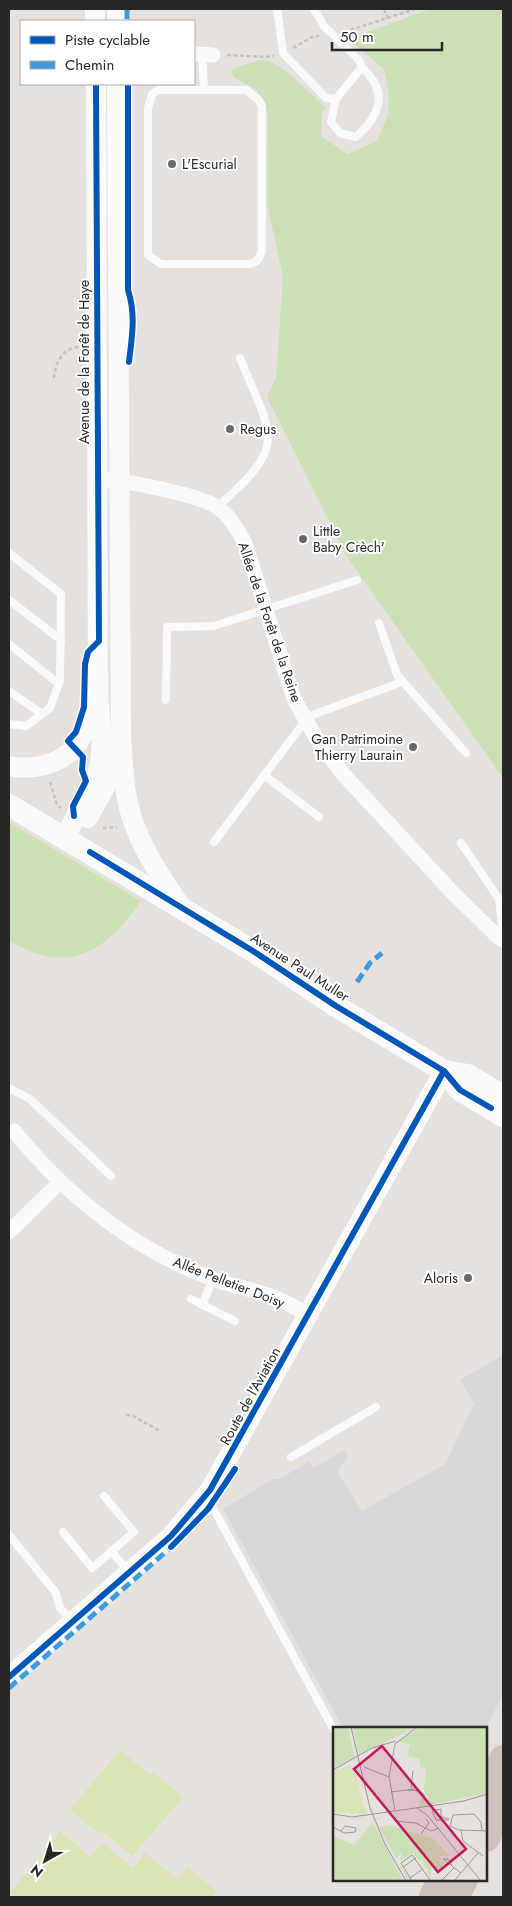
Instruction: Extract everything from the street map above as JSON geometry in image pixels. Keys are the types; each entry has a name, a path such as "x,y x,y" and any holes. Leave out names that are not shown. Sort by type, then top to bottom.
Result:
{"highway":[{"path":"487,1792 503,1759"},
{"path":"487,1836 503,1803"},
{"path":"433,1897 441,1881"},
{"path":"455,1897 463,1881"}],"main road":[{"name":"Avenue Paul Muller","path":"9,805 182,908 444,1072 460,1090 503,1116"},
{"name":"Avenue Paul Muller","path":"444,1072 468,1075 503,1096"}],"street":[{"name":"Avenue de la Forêt de Haye","path":"66,838 74,816 97,773 100,759 98,692 96,85"},
{"path":"117,85 121,732 126,795 134,826 151,862 182,908"},
{"name":"Allée de la Forêt de la Reine","path":"98,479 119,479 207,501 217,507 233,522 245,543 294,699 304,720 343,774 452,892 503,940"},
{"name":"Avenue de la Forêt de Haye","path":"9,766 33,768 53,762 66,755 74,747 84,730 98,692"},
{"path":"66,838 85,822 103,794 110,778 121,732"},
{"name":"Route de l'Aviation","path":"9,1677 130,1573 180,1527 206,1495 233,1452 444,1072"},
{"name":"Allée Pelletier Doisy","path":"14,1130 60,1182 84,1203 130,1237 172,1261 213,1279 278,1298 309,1315"},
{"path":"9,1232 60,1182"}],"lane":[{"path":"277,9 283,53 326,98 336,99"},
{"path":"314,9 324,26 359,60 362,67 377,86 378,104 370,126 356,137 340,133 331,122 336,99 362,67"},
{"path":"203,54 204,90"},
{"path":"158,90 204,90 246,90 258,99 262,106 262,252 257,261 250,264 161,264 148,255 150,100 158,90"},
{"path":"217,507 248,480 266,455 268,446 269,429 240,358"},
{"path":"9,553 61,594 59,684 50,708 26,726 9,724"},
{"path":"166,700 167,628 214,626 357,580"},
{"path":"9,600 61,640"},
{"path":"379,623 397,675 466,753"},
{"path":"9,644 59,684"},
{"path":"214,842 304,720 402,682"},
{"path":"9,691 42,714"},
{"path":"264,775 319,817"},
{"path":"460,843 499,899 503,932"},
{"path":"9,1088 30,1099 110,1176"},
{"path":"202,1305 213,1279"},
{"path":"191,1299 235,1321"},
{"path":"291,1457 376,1407"},
{"path":"206,1495 333,1728"},
{"path":"63,1532 92,1568 134,1532 104,1496"},
{"path":"9,1536 56,1593 60,1608 74,1622"},
{"path":"111,1552 130,1573"}],"path":[{"path":"384,9 388,19"},
{"path":"333,35 415,9"},
{"path":"283,53 312,37"},
{"path":"203,54 266,57"},
{"path":"54,378 57,364 68,349 72,347 97,347"},
{"path":"48,779 57,805 67,811"},
{"path":"94,828 120,827"},
{"path":"126,1415 133,1416 160,1431"}],"shaded area":[{"path":"503,1355 503,1693 487,1727 342,1727 223,1509 273,1479 279,1479 309,1462 313,1468 345,1450 348,1456 337,1472 362,1511 445,1464 474,1404 460,1380"}],"green space":[{"path":"431,9 503,9 503,778 345,554 267,397 276,378 283,277 267,203 268,113 257,90 233,77 232,70 264,60 282,69 299,82 326,108 322,111 321,136 347,154 377,141 388,115 389,94 384,69 348,39"},
{"path":"9,822 141,901 114,934 99,946 84,954 67,957 49,957 30,951 9,940"},
{"path":"120,1750 150,1775 153,1772 183,1797 132,1856 103,1831 100,1834 70,1810"},
{"path":"60,1831 90,1857 102,1843 133,1868 145,1853 177,1879 187,1867 217,1891 212,1897 18,1897 11,1892"}],"marked path":[{"path":"127,9 127,20"},
{"path":"357,982 370,963 382,953"},
{"path":"9,1688 175,1544"}],"cycle path":[{"path":"74,816 73,806 86,781 82,770 83,757 68,741 76,732 84,707 85,664 88,652 99,641 96,85"},
{"path":"128,85 128,290 133,317 129,362"},
{"path":"90,852 253,951 336,1006 444,1071 460,1090 491,1108"},
{"path":"9,1677 171,1536 210,1490 444,1071"},
{"path":"171,1547 208,1509 235,1469"}],"place":[{"name":"L'Escurial","path":"172,164"},
{"name":"Regus","path":"230,429"},
{"name":"Little Baby Crèch'","path":"303,539"},
{"name":"Gan Patrimoine Thierry Laurain","path":"413,747"},
{"name":"Aloris","path":"468,1278"}]}
